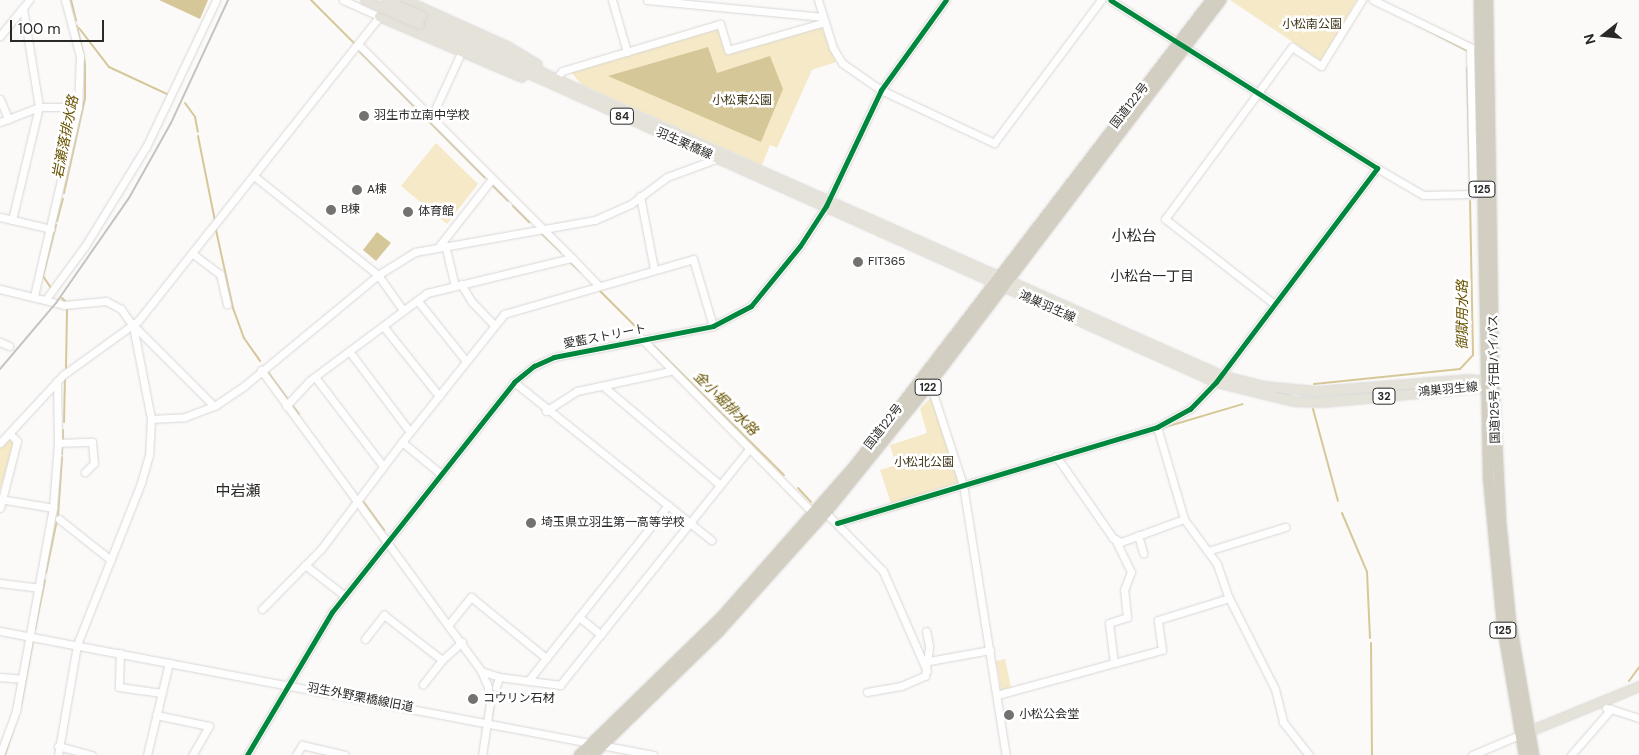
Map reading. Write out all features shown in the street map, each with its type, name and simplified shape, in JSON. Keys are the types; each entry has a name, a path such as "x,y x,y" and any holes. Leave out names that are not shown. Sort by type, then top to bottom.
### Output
{"highway":[{"name":"国道122号","path":"1182,46 1210,0"},
{"name":"国道122号","path":"593,755 597,744 720,618 854,466 1002,281 1182,46 1222,0"},
{"name":"国道125号 行田バイパス","path":"1479,0 1488,382 1504,568 1525,733 1524,755"},
{"name":"国道125号 行田バイパス","path":"1488,0 1488,382"},
{"name":"国道122号","path":"579,755 597,744 720,631 826,513 930,384 1002,281"},
{"name":"国道125号 行田バイパス","path":"1525,733 1534,755"}],"main road":[{"name":"羽生栗橋線","path":"365,0 420,20 1002,281"},
{"name":"羽生栗橋線","path":"386,0 420,20"},
{"path":"405,0 506,46 558,76 584,95"},
{"path":"379,16 490,65 584,95"},
{"name":"羽生栗橋線","path":"584,95 716,158 828,202"},
{"name":"鴻巣羽生線","path":"1002,281 1219,379 1293,400 1322,402 1488,382"},
{"path":"1525,733 1639,686"}],"street":[{"path":"0,36 29,0"},
{"path":"34,296 78,107 80,56 65,0"},
{"path":"46,299 86,246 146,147 216,0"},
{"path":"343,0 379,16"},
{"path":"0,443 57,381 133,326 193,254 393,0"},
{"path":"612,0 627,52"},
{"path":"648,0 716,3 824,19"},
{"path":"818,0 833,48 842,63 881,90 994,143 1101,0"},
{"name":"愛藍ストリート","path":"247,755 332,612 514,382 534,366 554,357 713,326 751,306 800,246 828,202 881,90 946,0"},
{"path":"1110,0 1423,196 1473,194 1470,47 1373,0"},
{"path":"1274,304 1165,219 1292,47 1322,66 1362,0"},
{"path":"12,220 39,107 23,8"},
{"path":"558,76 562,71 720,24 728,50 824,19"},
{"path":"358,44 492,179 544,227 598,285"},
{"path":"431,118 459,57"},
{"path":"0,99 8,119"},
{"path":"0,122 39,107 78,107"},
{"path":"151,418 185,417 214,406 378,275 415,252 442,245 595,220 631,204 667,177 716,158"},
{"path":"837,523 1157,427 1190,409 1219,379 1377,168"},
{"path":"254,176 378,275 403,310"},
{"path":"442,245 492,179"},
{"path":"640,196 654,269"},
{"path":"0,217 51,229"},
{"path":"442,245 458,285 494,325"},
{"path":"193,254 220,274 227,304"},
{"path":"286,406 315,377 427,293 572,258"},
{"path":"262,609 321,548 356,500 504,314 692,259 713,326"},
{"path":"0,289 64,305 106,301 121,309 133,326 214,406"},
{"path":"417,300 466,361"},
{"path":"58,755 58,746 77,645 146,464 151,418 133,326"},
{"path":"383,326 438,396"},
{"path":"642,340 748,450 813,513"},
{"path":"0,342 9,346"},
{"path":"349,351 410,432"},
{"path":"261,370 449,624 481,671 488,687 488,724 482,755"},
{"path":"546,411 570,394 670,370"},
{"path":"315,377 383,466"},
{"path":"0,755 16,711 53,508 58,443 57,381"},
{"path":"514,382 546,411 711,540"},
{"path":"930,384 963,485 1006,755"},
{"path":"603,386 720,485"},
{"path":"1157,427 1184,519 1208,551 1229,598 1275,689 1284,722 1309,755"},
{"path":"0,508 18,441 9,434"},
{"path":"58,443 92,442 94,463 85,472"},
{"path":"402,442 441,474"},
{"path":"481,671 499,677 560,685 748,450"},
{"path":"1056,456 1115,539 1131,572 1124,590 1127,617 1109,623 1114,663"},
{"path":"1,499 53,508"},
{"path":"528,681 668,505"},
{"path":"826,513 883,571 927,671"},
{"path":"59,519 111,560"},
{"path":"1115,539 1120,542 1184,519"},
{"path":"1208,551 1285,527"},
{"path":"1138,535 1143,553"},
{"path":"305,565 345,596"},
{"path":"0,583 39,588"},
{"path":"449,624 471,597 546,658"},
{"path":"997,695 1162,650 1157,623 1162,618 1229,598"},
{"path":"365,639 384,615 442,660"},
{"path":"579,617 601,634"},
{"name":"羽生外野栗橋線旧道","path":"0,631 289,684 653,755"},
{"path":"867,692 902,686 925,676 929,661 926,631"},
{"path":"423,684 442,660 462,642"},
{"path":"929,661 990,650"},
{"path":"120,654 119,687 162,693"},
{"path":"147,755 169,663"},
{"path":"0,677 21,679"},
{"path":"496,687 499,677"},
{"path":"1571,755 1609,709 1639,718"},
{"path":"156,715 209,726 192,755"},
{"path":"1472,755 1525,733"},
{"path":"296,755 302,745 345,755"},
{"path":"58,746 92,755"}],"green space":[{"name":"小松南公園","path":"1230,0 1357,0 1321,61"},
{"name":"小松東公園","path":"821,25 836,62 812,70 777,148 770,145 762,165 582,85 570,71 718,28 726,53"},
{"path":"436,143 478,184 447,224 401,186"},
{"name":"小松北公園","path":"934,394 960,482 891,504 880,470 896,465 890,445 927,433 920,409"},
{"path":"9,438 14,444 0,491 0,448"},
{"path":"1005,659 1011,687 1001,690 996,661"}],"shaded area":[{"path":"159,0 208,0 200,19"},
{"path":"708,47 717,73 770,56 783,89 761,142 608,76"},
{"path":"377,232 391,243 376,261 363,250"}],"waterway":[{"name":"岩瀬落排水路","path":"71,0 76,20"},
{"name":"金小堀排水路","path":"311,0 355,44"},
{"name":"御獄用水路","path":"1414,23 1467,51"},
{"name":"岩瀬落排水路","path":"64,193 85,98 85,64 77,26"},
{"path":"79,28 109,67 169,95"},
{"name":"金小堀排水路","path":"360,52 485,178"},
{"name":"御獄用水路","path":"1467,68 1470,191"},
{"path":"185,103 195,117 198,132"},
{"path":"198,136 215,221"},
{"name":"金小堀排水路","path":"493,186 508,201"},
{"name":"岩瀬落排水路","path":"57,221 63,199"},
{"name":"御獄用水路","path":"1314,384 1460,369 1473,355 1470,201"},
{"name":"金小堀排水路","path":"513,206 529,222"},
{"name":"岩瀬落排水路","path":"51,288 43,276 56,225"},
{"path":"216,230 233,308 244,338 260,361"},
{"name":"金小堀排水路","path":"540,232 561,252"},
{"name":"金小堀排水路","path":"571,263 581,272"},
{"name":"金小堀排水路","path":"598,289 639,330"},
{"name":"岩瀬落排水路","path":"62,298 65,301"},
{"name":"岩瀬落排水路","path":"66,368 67,308"},
{"name":"金小堀排水路","path":"654,346 784,475"},
{"path":"268,372 287,398"},
{"name":"岩瀬落排水路","path":"64,422 65,378"},
{"path":"1162,428 1243,404"},
{"path":"293,406 299,414"},
{"name":"御獄用水路","path":"1313,409 1338,501"},
{"name":"岩瀬落排水路","path":"63,430 63,439"},
{"name":"岩瀬落排水路","path":"62,445 62,454"},
{"name":"岩瀬落排水路","path":"58,516 62,457"},
{"path":"966,488 1011,474"},
{"name":"金小堀排水路","path":"798,488 811,502"},
{"path":"363,501 384,530"},
{"path":"868,517 913,504"},
{"name":"御獄用水路","path":"1342,513 1367,572 1370,638"},
{"name":"岩瀬落排水路","path":"46,573 57,520"},
{"name":"岩瀬落排水路","path":"35,629 45,580"},
{"name":"岩瀬落排水路","path":"21,705 33,640"},
{"name":"御獄用水路","path":"1371,643 1372,755"},
{"path":"1629,681 1639,667"},
{"path":"492,716 494,697"},
{"name":"岩瀬落排水路","path":"5,755 18,714"}],"railway":[{"path":"0,369 56,303 129,198 171,123 228,0"}],"cycle path":[{"path":"247,755 332,612 514,382 534,366 554,357 713,326 751,306 800,246 826,206 881,90 946,0"},
{"path":"837,523 1157,427 1190,409 1216,382 1377,168 1110,0"}],"place":[{"name":"羽生市立南中学校","path":"364,116"},
{"name":"A棟","path":"357,190"},
{"name":"B棟","path":"331,210"},
{"name":"体育館","path":"408,212"},
{"name":"FIT365","path":"858,262"},
{"name":"埼玉県立羽生第一高等学校","path":"531,523"},
{"name":"コウリン石材","path":"473,699"},
{"name":"小松公会堂","path":"1009,715"}],"district":[{"name":"小松台","path":"1134,237"},
{"name":"小松台一丁目","path":"1152,276"},
{"name":"中岩瀬","path":"238,492"}]}
